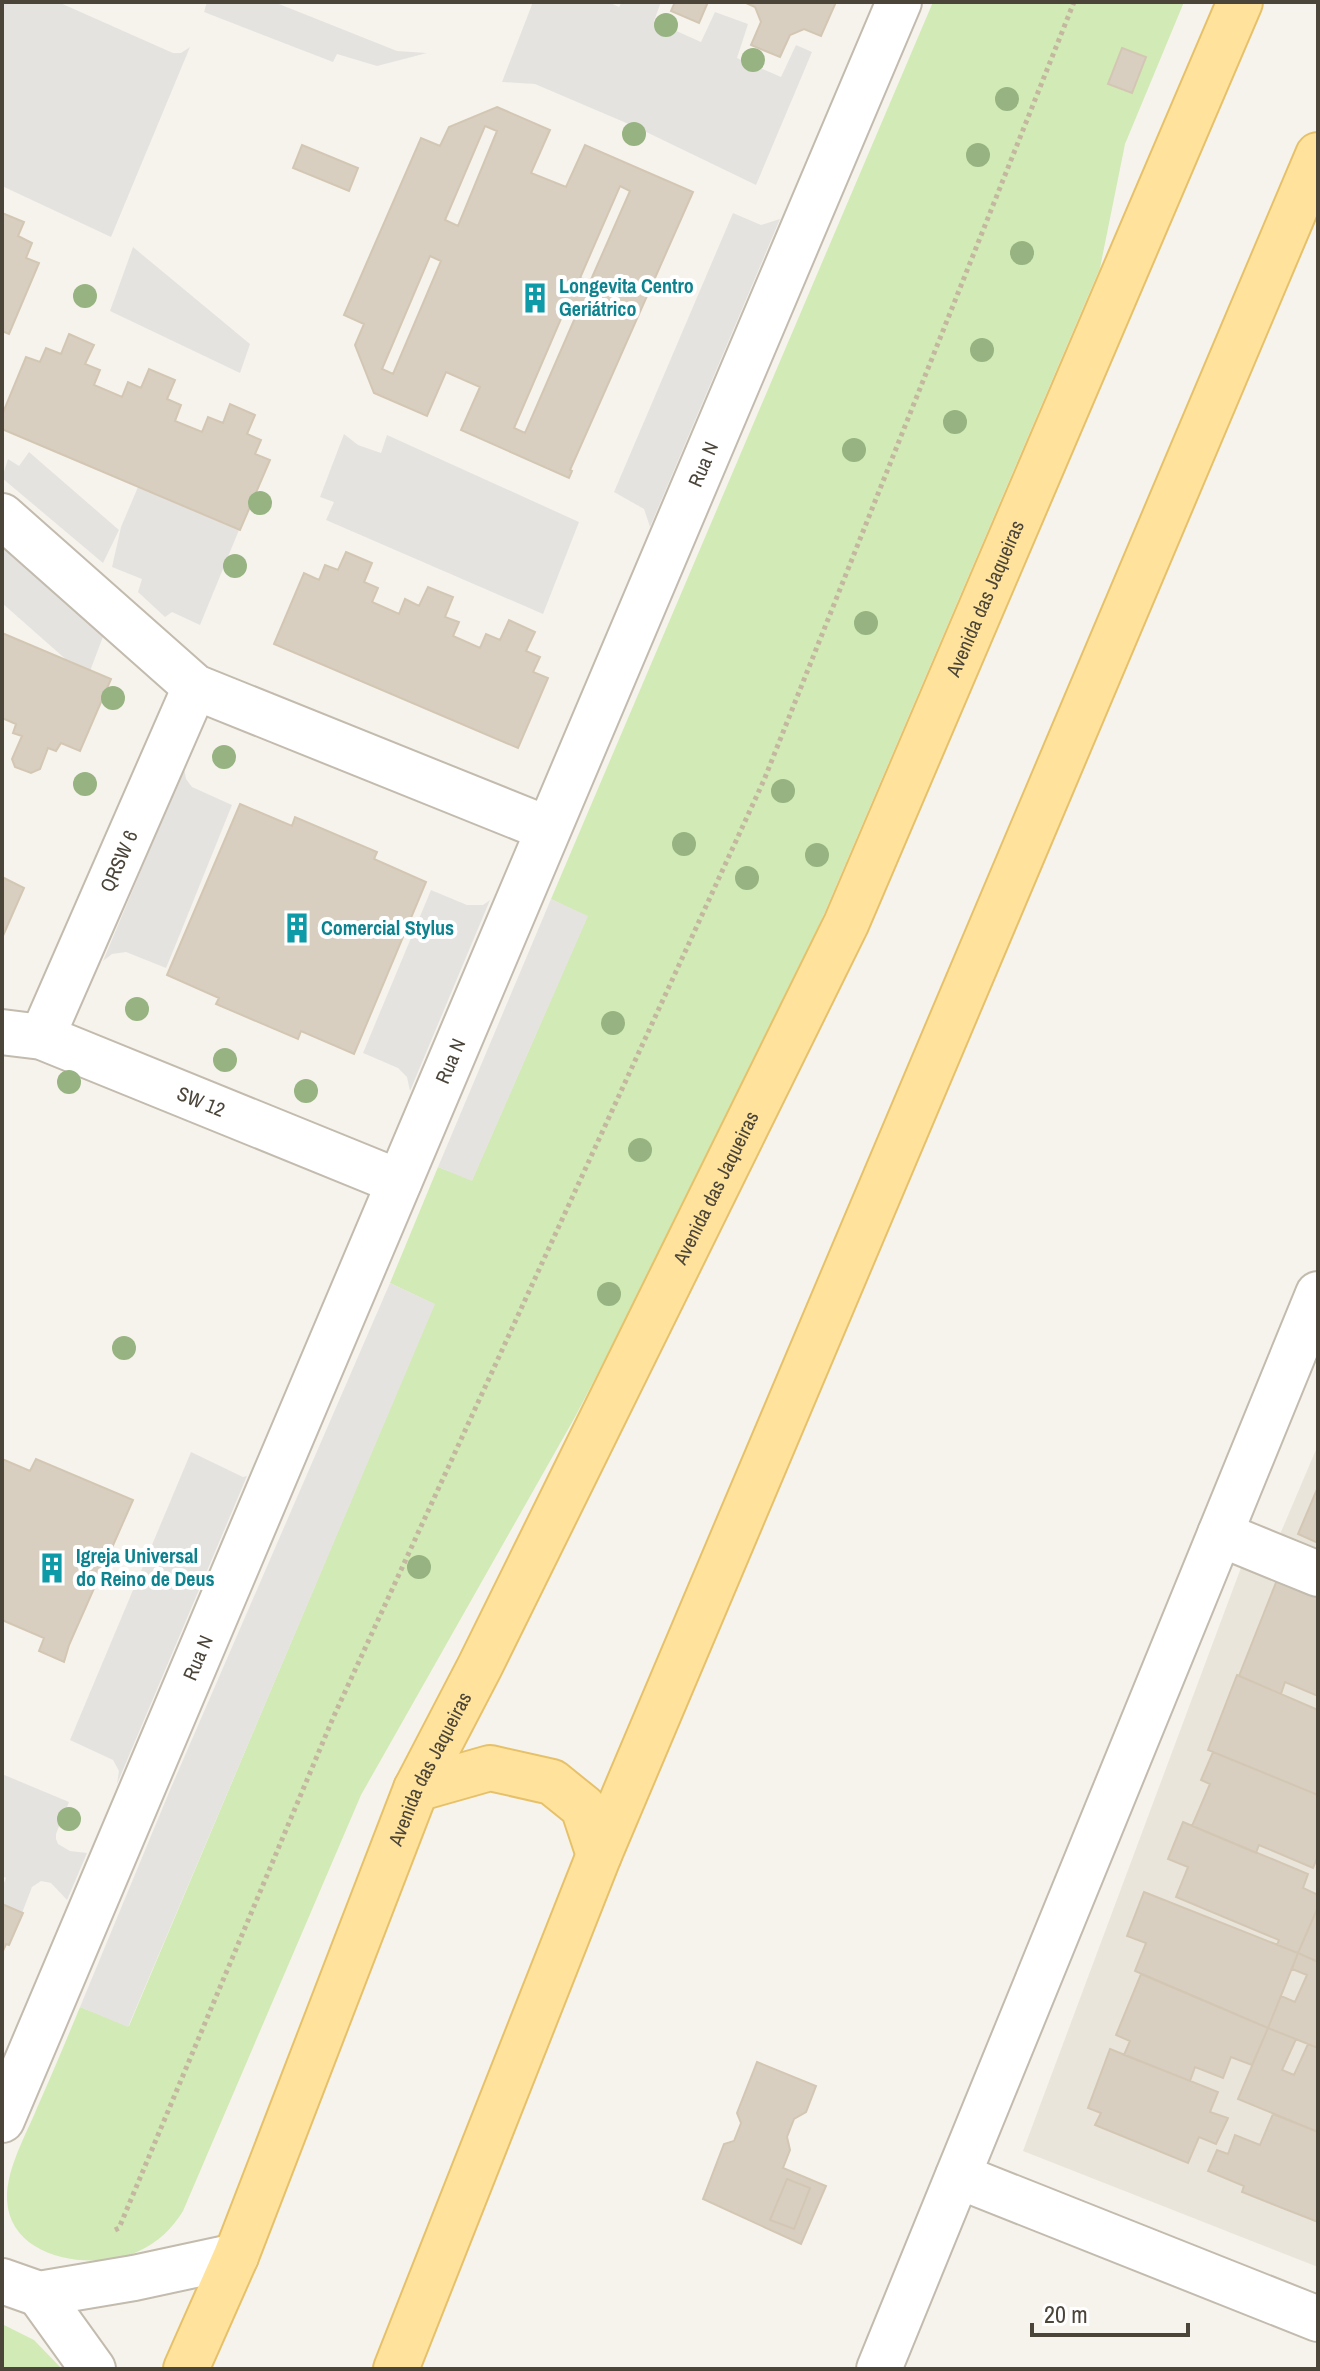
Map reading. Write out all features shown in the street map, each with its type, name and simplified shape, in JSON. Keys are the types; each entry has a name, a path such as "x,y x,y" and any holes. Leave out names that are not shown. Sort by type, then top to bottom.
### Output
{"main road":[{"name":"Avenida das Jaqueiras","path":"186,2369 236,2256 416,1789 487,1652 846,924 1240,2"},
{"path":"396,2369 599,1855 1318,155"},
{"path":"416,1789 490,1768 552,1782 583,1807 599,1855"}],"street":[{"name":"Rua N","path":"2,2120 10,2076 399,1182 899,2"},
{"path":"2,516 195,687 548,829"},
{"name":"QRSW 6","path":"22,1034 195,687"},
{"name":"SW 12","path":"22,1034 399,1182"},
{"path":"879,2369 1318,1294"},
{"path":"1220,1534 1318,1574"},
{"path":"958,2176 1318,2319"},
{"path":"20,2288 134,2278 236,2256"},
{"path":"20,2288 93,2369"}],"path":[{"path":"107,2234 119,2228 333,1718 764,780 1074,2"}],"shaded area":[{"path":"2,2 58,2 173,53 181,53 190,47 111,237 2,186"},
{"path":"207,2 274,2 397,51 427,53 377,66 337,54 333,62 204,12"},
{"path":"533,2 608,2 619,7 622,2 661,2 654,21 701,42 715,12 748,24 737,58 781,77 796,45 812,52 756,185 638,128 535,84 502,82"},
{"path":"733,213 761,225 780,219 650,527 644,509 614,492"},
{"path":"133,247 250,344 240,373 110,311"},
{"path":"344,434 358,445 381,453 387,435 579,522 543,614 326,520 334,502 320,497"},
{"path":"29,452 119,530 103,563 2,478 8,459 19,466"},
{"path":"138,487 239,530 200,625 172,612 165,617 138,592 142,579 112,567 121,527"},
{"path":"4,548 104,634 90,671 70,663 2,603"},
{"path":"184,768 186,779 192,787 232,805 166,968 126,952 112,954 103,961"},
{"path":"431,890 467,905 483,905 490,900 410,1091 407,1077 398,1068 363,1053"},
{"path":"551,899 588,916 472,1181 438,1167"},
{"path":"390,1283 435,1304 128,2027 80,2007 170,1790"},
{"path":"1318,1445 1318,1554 1278,1539"},
{"path":"191,1452 243,1477 247,1476 117,1784 119,1771 113,1760 70,1740"},
{"path":"1242,1565 1318,1596 1318,2267 1023,2151"},
{"path":"2,1774 69,1802 56,1839 58,1844 70,1851 87,1853 67,1900 51,1883 41,1881 32,1887 22,1913 2,1904 2,1888 6,1878 2,1876"}],"green space":[{"path":"933,2 1184,2 1125,144 1100,268 786,1003 734,1111 575,1417 361,1795 183,2211 164,2234 139,2251 100,2260 57,2256 38,2248 23,2236 12,2220 7,2200 8,2188 18,2152 80,2007 129,2026 434,1304 390,1283 438,1167 472,1180 587,917 551,899"},
{"path":"2,2324 34,2340 62,2369 2,2369"}],"building":[{"path":"675,2 708,2 699,23 671,11"},
{"path":"744,2 836,2 821,36 804,29 790,35 780,57 751,45 761,22 755,7"},
{"path":"1122,48 1146,57 1132,93 1108,84"},
{"name":"Longevita Centro Geriátrico","path":"497,107 550,130 531,173 566,187 585,145 693,192 569,478 461,430 480,387 446,372 427,416 374,393 355,345 364,324 344,315 421,138 440,146 449,127","holes":["485,126 497,131 458,226 445,220","620,186 630,191 590,282 580,278","430,256 441,261 393,374 382,369","563,314 575,318 525,433 514,428"]},
{"path":"302,145 358,168 349,191 293,168"},
{"path":"2,213 24,222 18,236 32,243 26,258 39,263 9,334 2,331"},
{"path":"69,334 94,345 85,364 100,370 94,385 122,397 128,382 141,388 149,369 175,380 167,399 181,405 175,421 202,432 208,417 223,423 230,404 255,415 247,434 261,440 255,454 270,460 240,530 2,429 2,415 26,357 40,362 46,348 61,354"},
{"path":"346,552 372,563 364,582 378,588 372,602 399,614 405,599 419,606 428,587 453,597 445,617 459,622 453,636 480,648 486,634 500,640 509,620 535,632 526,651 540,657 533,672 548,678 518,748 274,644 304,573 319,580 325,565 338,570"},
{"path":"2,633 111,679 80,751 61,743 56,751 48,748 40,769 31,773 15,767 12,759 22,736 13,733 16,724 2,718"},
{"name":"Comercial Stylus","path":"240,804 292,826 295,817 377,852 374,859 426,882 354,1054 301,1031 298,1039 216,1004 219,998 167,975"},
{"path":"2,877 24,888 2,938"},
{"name":"Igreja Universal do Reino de Deus","path":"2,1459 30,1471 36,1459 133,1500 64,1662 39,1651 44,1638 2,1620"},
{"path":"1318,1487 1318,1543 1298,1534"},
{"path":"1277,1580 1318,1596 1318,1696 1285,1682 1281,1694 1239,1676"},
{"path":"1237,1675 1318,1710 1318,1795 1208,1750"},
{"path":"1213,1752 1318,1795 1318,1856 1313,1868 1259,1845 1256,1853 1192,1826 1210,1784 1201,1780"},
{"path":"1183,1822 1308,1874 1303,1888 1318,1895 1318,1907 1298,1953 1277,1945 1279,1940 1176,1897 1188,1867 1168,1859"},
{"path":"1144,1892 1298,1953 1268,2028 1135,1971 1146,1943 1127,1936"},
{"path":"2,1904 23,1913 9,1945 6,1944 2,1953"},
{"path":"1318,1907 1318,1962 1298,1953"},
{"path":"1298,1953 1318,1962 1318,2048 1268,2028 1281,1996 1295,2002 1307,1975 1292,1969"},
{"path":"1141,1974 1268,2028 1252,2065 1231,2057 1223,2078 1195,2067 1190,2081 1124,2055 1130,2041 1116,2035"},
{"path":"1268,2028 1296,2039 1282,2070 1294,2075 1308,2044 1318,2048 1318,2132 1238,2099"},
{"path":"1110,2049 1218,2092 1210,2112 1228,2118 1216,2144 1199,2137 1188,2163 1095,2125 1101,2113 1088,2108"},
{"path":"757,2062 816,2086 806,2112 794,2119 787,2137 790,2150 783,2168 826,2186 801,2244 703,2199 724,2144 734,2141 741,2123 737,2113","holes":["787,2179 810,2188 794,2229 770,2220"]},
{"path":"1273,2114 1318,2132 1318,2222 1242,2192 1244,2186 1208,2171 1217,2150 1228,2154 1235,2135 1260,2145"},
{"path":"787,2179 810,2188 794,2229 770,2220"}],"place":[{"name":"Longevita Centro Geriátrico","path":"535,298"},
{"name":"Comercial Stylus","path":"297,928"},
{"name":"Igreja Universal do Reino de Deus","path":"52,1568"}]}
